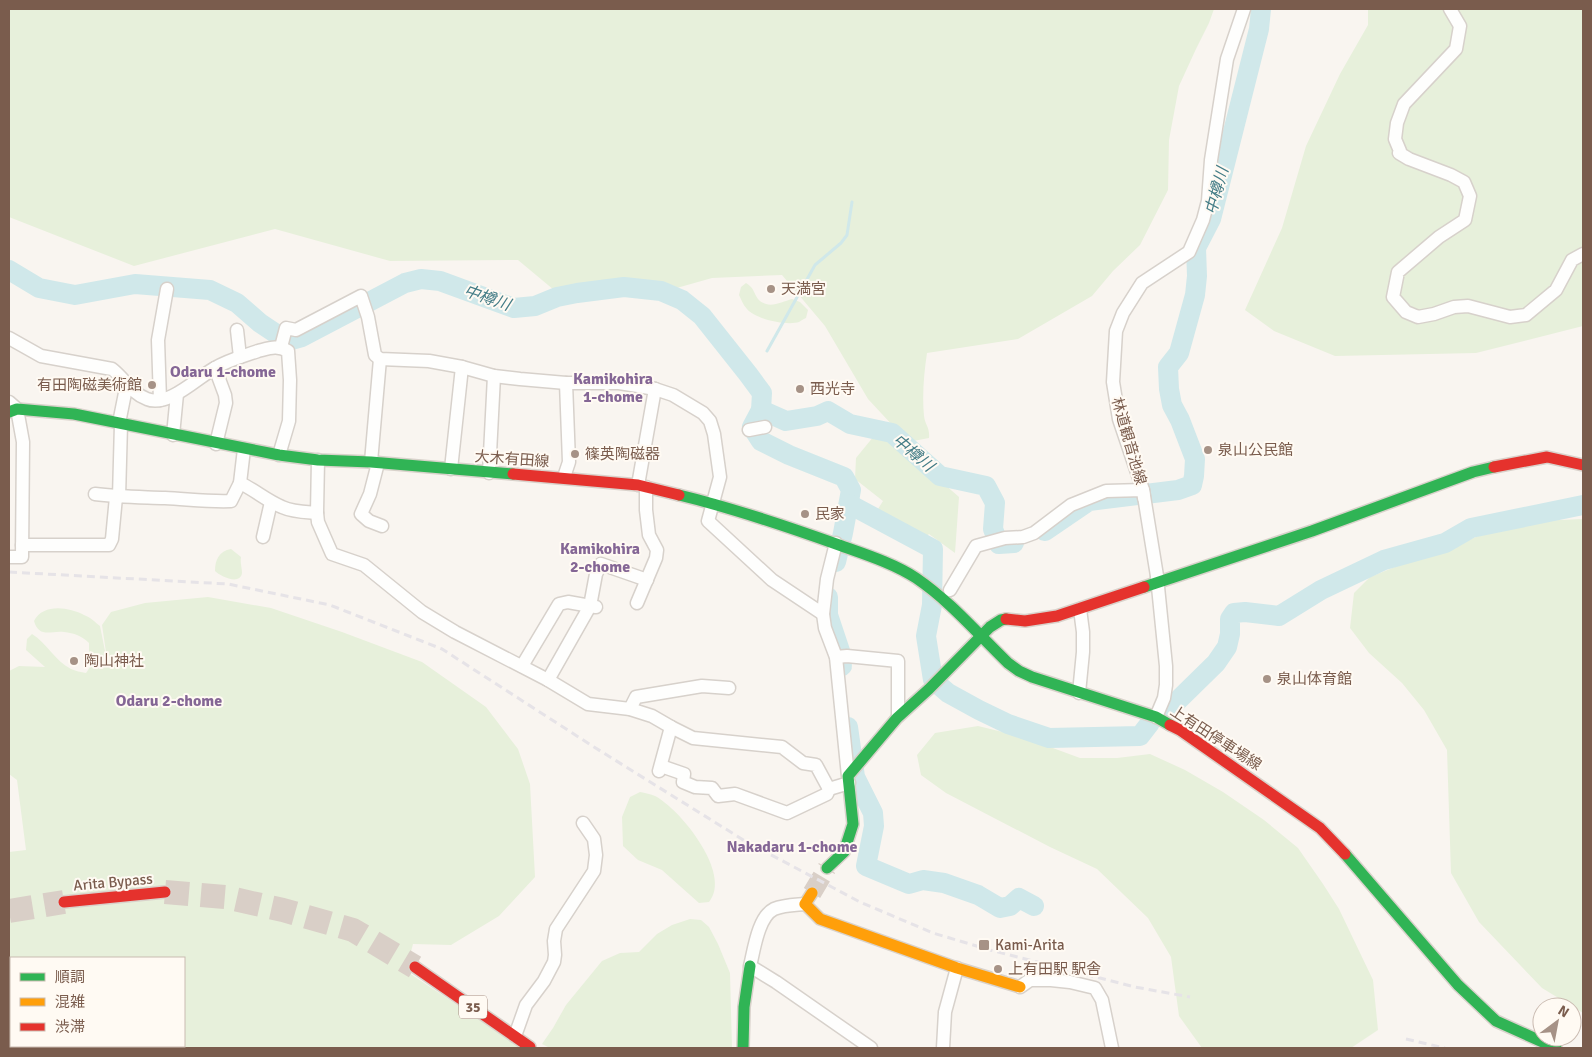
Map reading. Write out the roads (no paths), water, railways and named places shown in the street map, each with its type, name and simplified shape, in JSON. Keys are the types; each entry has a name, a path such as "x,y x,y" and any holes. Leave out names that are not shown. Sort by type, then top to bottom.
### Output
{"main road":[{"name":"大木有田線","path":"12,408 74,414 244,450 318,460 374,462 489,473 564,477 642,486 688,497 787,526 874,558 914,577 940,596 981,636"},
{"path":"827,868 844,852 854,824 849,780 878,739 898,716 929,689 981,636 1001,620 1025,620 1057,616 1312,531 1472,472 1547,457 1583,465"},
{"name":"上有田停車場線","path":"981,636 1019,672 1156,717 1180,730 1320,828 1333,840 1458,985 1496,1021 1556,1048"},
{"name":"Arita Bypass","path":"64,902 165,892"},
{"path":"809,899 820,919 957,968 1020,988"},
{"path":"742,1048 744,1000 750,966"},
{"name":"35","path":"415,967 530,1047"}],"street":[{"name":"林道観音池線","path":"1158,582 1143,490 1119,419 1113,382 1116,331 1123,313 1142,283 1189,252 1203,220 1208,202 1211,160 1227,59 1244,9"},
{"path":"1450,9 1460,26 1456,49 1404,104 1397,123 1394,139 1400,151 1399,153 1464,182 1470,196 1465,220 1440,236 1398,272 1393,297 1406,312 1418,317 1454,307 1468,306 1510,317 1526,315 1556,290 1572,260 1583,254"},
{"path":"160,400 158,340 167,289"},
{"path":"9,338 41,356 112,369 119,374 129,388 148,400 160,400 177,394 215,368 240,357 273,348 282,341 286,328 296,330 361,297 368,316 375,355 380,359 429,361 462,367 494,376 566,383 619,383 655,389 673,395 703,412 710,421 720,477 708,521 772,580 823,614"},
{"path":"237,330 240,357"},
{"path":"279,455 289,422 290,388 288,351 282,341"},
{"path":"380,359 374,462 370,494 361,514 369,521 382,526"},
{"path":"451,469 462,367"},
{"path":"215,368 226,403 216,444"},
{"path":"489,473 494,376"},
{"path":"564,477 569,462 566,383"},
{"path":"22,545 109,545 112,539 118,497 120,423 125,393 129,388"},
{"path":"637,603 657,550 649,535 642,486 655,389"},
{"path":"173,435 177,394"},
{"path":"9,557 22,557 23,442 12,408"},
{"path":"749,430 765,426"},
{"path":"95,494 118,497 231,502 240,483 244,450"},
{"path":"318,460 318,522 332,554 364,565 422,612 455,632 548,680 588,704 630,709 652,716 693,738 782,747 804,763 816,765 829,789"},
{"path":"240,483 283,508 317,513"},
{"path":"950,590 976,546 1034,533 1071,505 1106,490 1143,490 1158,582 1166,666 1164,698 1156,717"},
{"path":"263,537 271,502"},
{"path":"671,727 660,768 684,774 683,782 694,787 711,784 718,796 735,794 788,813 827,794 829,789 849,780 840,657 825,628 823,614 827,579 836,544"},
{"path":"548,680 594,606 596,574 601,564 647,580"},
{"path":"522,666 559,604 568,602 594,606"},
{"path":"1079,693 1083,652 1080,608"},
{"path":"840,657 898,661 898,716"},
{"path":"630,709 636,696 702,686 729,688"},
{"path":"516,1036 526,1006 544,981 554,962 556,930 594,871 596,855 594,839 583,823"},
{"path":"809,899 773,910 764,917 758,932 750,966 871,1048"},
{"path":"943,1048 945,1012 957,968"},
{"path":"1020,988 1030,980 1051,980 1095,988 1102,1000 1112,1048"}],"waterway":[{"name":"中樽川","path":"1045,531 1089,501 1178,490 1192,485 1195,459 1172,405 1168,367 1179,353 1195,295 1197,276 1196,248 1211,219 1259,29 1261,9"},
{"path":"767,351 815,265 841,243 847,235 852,202"},
{"name":"中樽川","path":"9,270 39,288 75,295 135,284 210,290 237,303 260,323 278,335 291,340 302,337 405,283 421,279 440,281 514,308 535,306 557,297 577,293 624,287 661,291 682,300 702,316 762,393 761,410 752,427 761,441 789,455 844,477 851,490 836,562"},
{"name":"中樽川","path":"761,410 786,421 817,416 828,411 850,424 892,433 940,476 986,486 995,503 993,529 999,544 1014,543"},
{"path":"849,504 933,549 932,605 926,636 933,680 948,693 1008,724 1049,738 1140,736 1150,723"},
{"path":"1166,712 1216,663 1227,647 1230,634 1230,619 1234,613 1245,612 1279,616 1321,590 1384,560 1445,543 1471,528 1583,505"},
{"path":"828,597 828,615 840,651 842,666"},
{"path":"848,727 855,777 873,813 874,826 866,866 909,884 923,880 944,883 978,895 1000,908 1010,906 1019,898 1034,906"}],"tunnel":[{"path":"812,893 827,868"},
{"path":"165,892 225,897 283,910 353,930 415,967"},
{"path":"9,911 64,902"}],"railway":[{"path":"9,572 228,584 330,605 442,649 745,841 860,902 933,933 990,950 1135,987 1190,997"},
{"path":"1406,1039 1445,1048"}],"place":[{"name":"天満宮","path":"771,289"},
{"name":"有田陶磁美術館","path":"152,385"},
{"name":"西光寺","path":"800,389"},
{"name":"泉山公民館","path":"1208,450"},
{"name":"篠英陶磁器","path":"575,454"},
{"name":"民家","path":"805,514"},
{"name":"陶山神社","path":"74,661"},
{"name":"泉山体育館","path":"1267,679"},
{"name":"Kami-Arita","path":"984,945"},
{"name":"上有田駅 駅舎","path":"998,969"}],"district":[{"name":"Odaru 1-chome","path":"223,372"},
{"name":"Kamikohira 1-chome","path":"613,388"},
{"name":"Kamikohira 2-chome","path":"600,558"},
{"name":"Odaru 2-chome","path":"169,701"},
{"name":"Nakadaru 1-chome","path":"792,847"}]}
